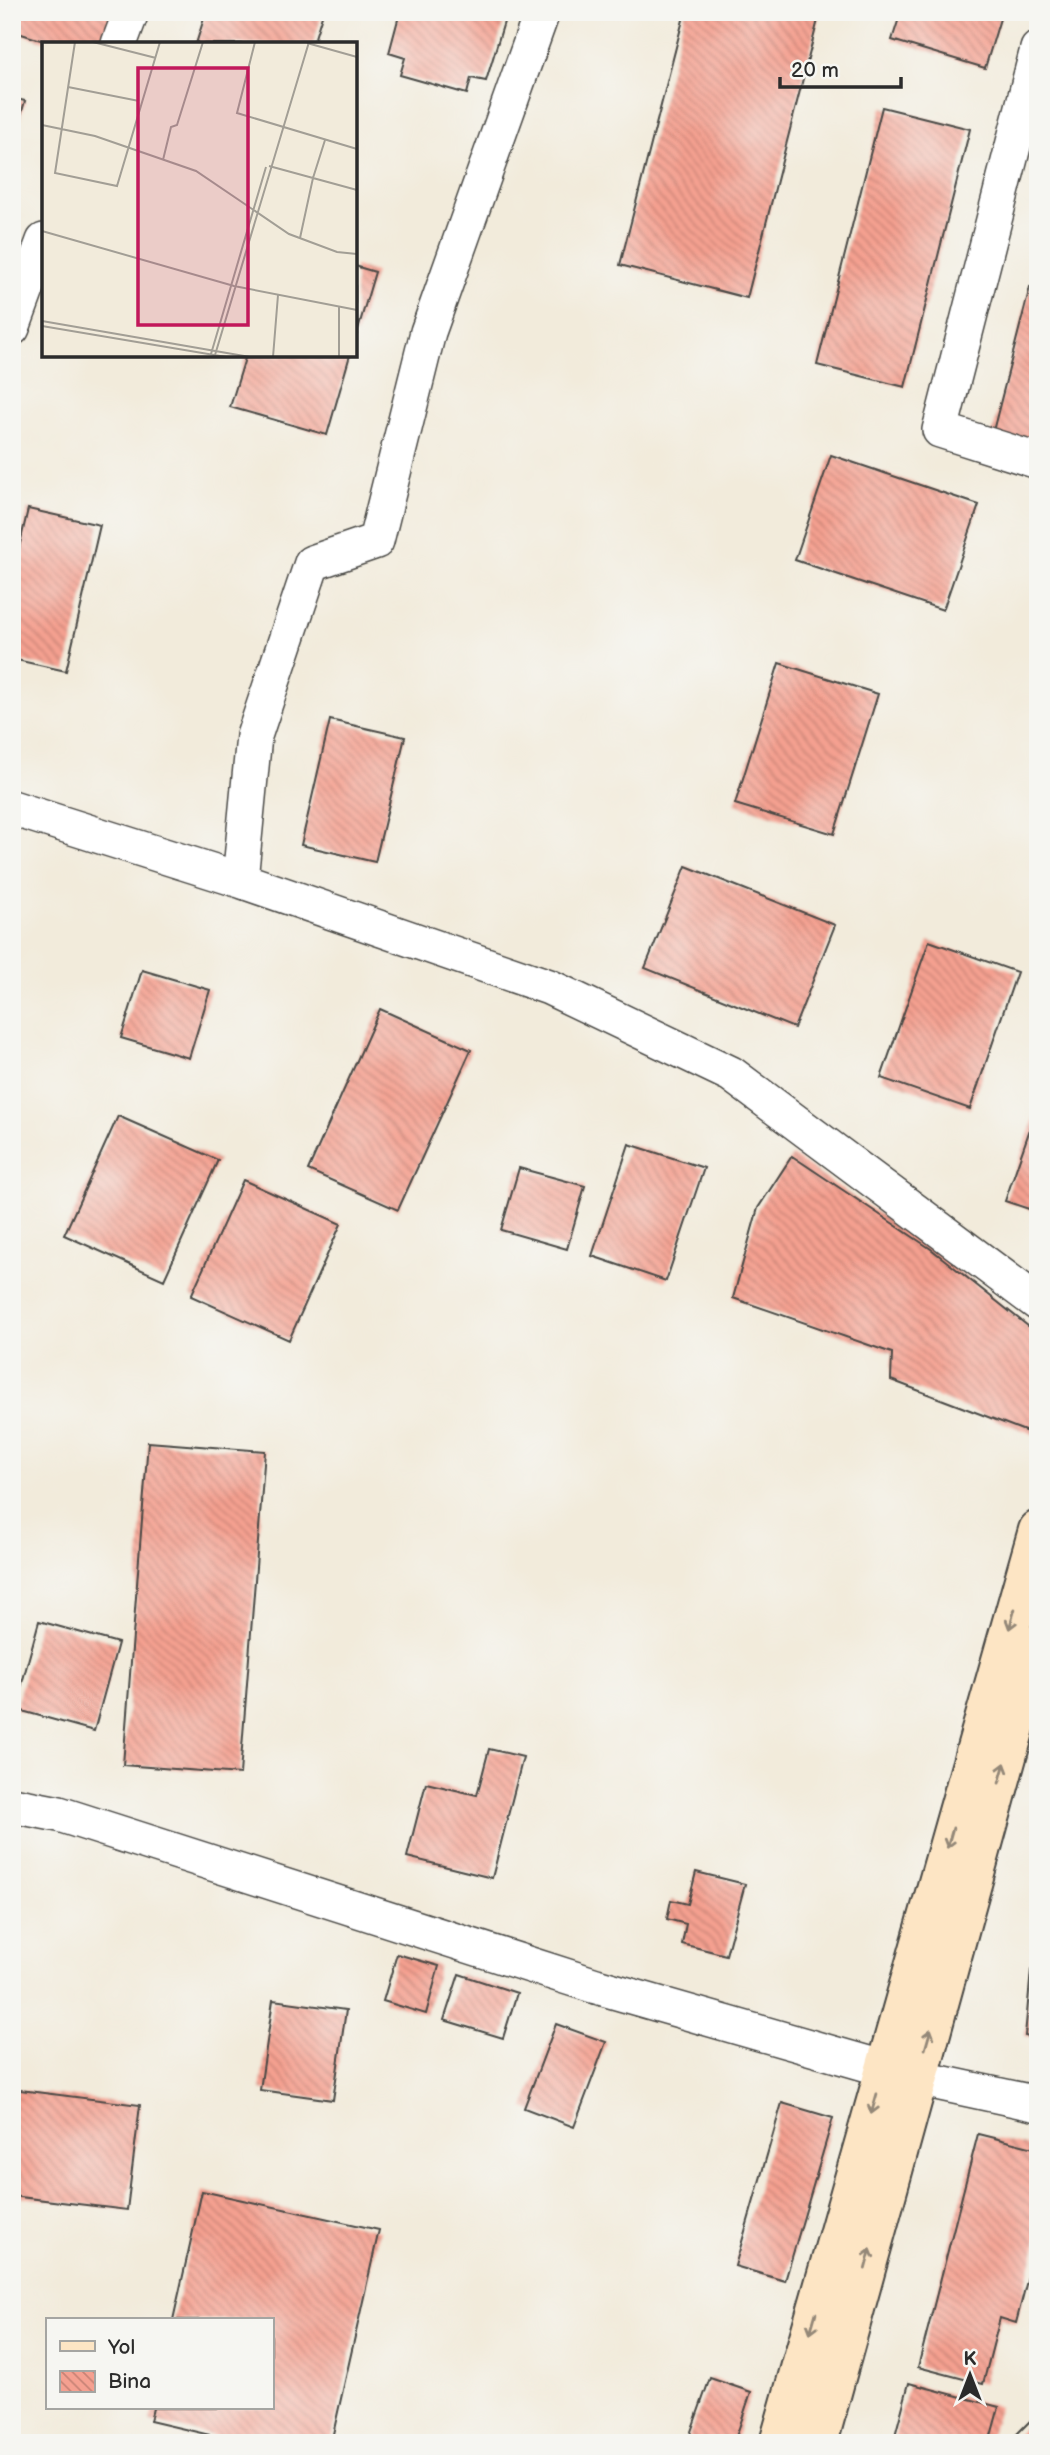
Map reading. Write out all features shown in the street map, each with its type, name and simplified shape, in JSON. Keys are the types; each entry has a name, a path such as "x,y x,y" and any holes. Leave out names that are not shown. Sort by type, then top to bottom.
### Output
{"street":[{"path":"120,42 131,12"},
{"path":"240,880 254,736 312,563 376,541 428,332 542,12"},
{"path":"1038,49 940,430 1038,461"},
{"path":"13,322 42,246"},
{"path":"12,808 240,880 549,987 731,1074 1038,1303"},
{"path":"818,2443 901,2073 1038,1530"},
{"path":"779,2443 1038,1644"},
{"path":"12,1805 59,1814 596,1986 901,2073 1038,2104"}],"building":[{"path":"14,12 114,12 105,42 47,42 12,31"},
{"path":"206,12 323,12 314,42 197,42"},
{"path":"400,12 507,12 486,81 471,78 467,94 400,75 405,58 389,53"},
{"path":"685,12 820,12 747,298 620,265"},
{"path":"901,12 1002,12 985,68 892,40"},
{"path":"12,98 25,101 13,142 12,142"},
{"path":"882,107 970,129 905,387 817,365"},
{"path":"357,267 375,272 357,333"},
{"path":"1030,287 1038,289 1038,447 992,435"},
{"path":"245,357 349,357 327,435 230,407"},
{"path":"831,455 979,505 943,610 795,560"},
{"path":"28,509 100,525 66,671 12,659 12,578"},
{"path":"779,663 878,694 834,834 735,804"},
{"path":"330,720 405,737 375,862 301,845"},
{"path":"686,866 835,925 794,1028 645,968"},
{"path":"929,941 1017,972 970,1109 881,1078"},
{"path":"142,970 210,990 189,1058 121,1038"},
{"path":"380,1009 471,1050 398,1210 308,1170"},
{"path":"1038,1109 1038,1212 1005,1201"},
{"path":"118,1116 218,1160 164,1280 64,1235"},
{"path":"629,1144 704,1168 666,1281 592,1256"},
{"path":"792,1156 931,1249 1038,1334 1038,1436 891,1380 892,1353 733,1298 758,1208"},
{"path":"519,1168 585,1186 567,1249 501,1230"},
{"path":"243,1180 341,1224 289,1340 191,1296"},
{"path":"148,1442 265,1451 240,1774 123,1765"},
{"path":"39,1621 118,1643 94,1731 15,1709"},
{"path":"489,1749 523,1757 492,1878 407,1857 426,1783 477,1795"},
{"path":"696,1872 745,1884 726,1955 682,1944 686,1924 667,1919 671,1900 688,1904"},
{"path":"397,1954 439,1966 426,2014 383,2001"},
{"path":"1038,1965 1038,2039 1025,2036 1031,1970"},
{"path":"459,1974 517,1993 503,2038 444,2020"},
{"path":"273,2000 346,2010 333,2100 260,2090"},
{"path":"556,2024 606,2042 574,2127 524,2108"},
{"path":"12,2089 140,2105 127,2210 12,2196"},
{"path":"782,2103 833,2118 785,2281 735,2266"},
{"path":"978,2134 1038,2149 1038,2238 1016,2323 1000,2318 983,2384 918,2367"},
{"path":"202,2191 379,2230 331,2443 244,2443 150,2421 153,2410 273,2410 273,2318 173,2318"},
{"path":"710,2378 751,2392 734,2443 687,2443"},
{"path":"909,2383 999,2407 989,2443 893,2443"},
{"path":"1035,2416 1038,2417 1038,2443 1008,2443"}]}
